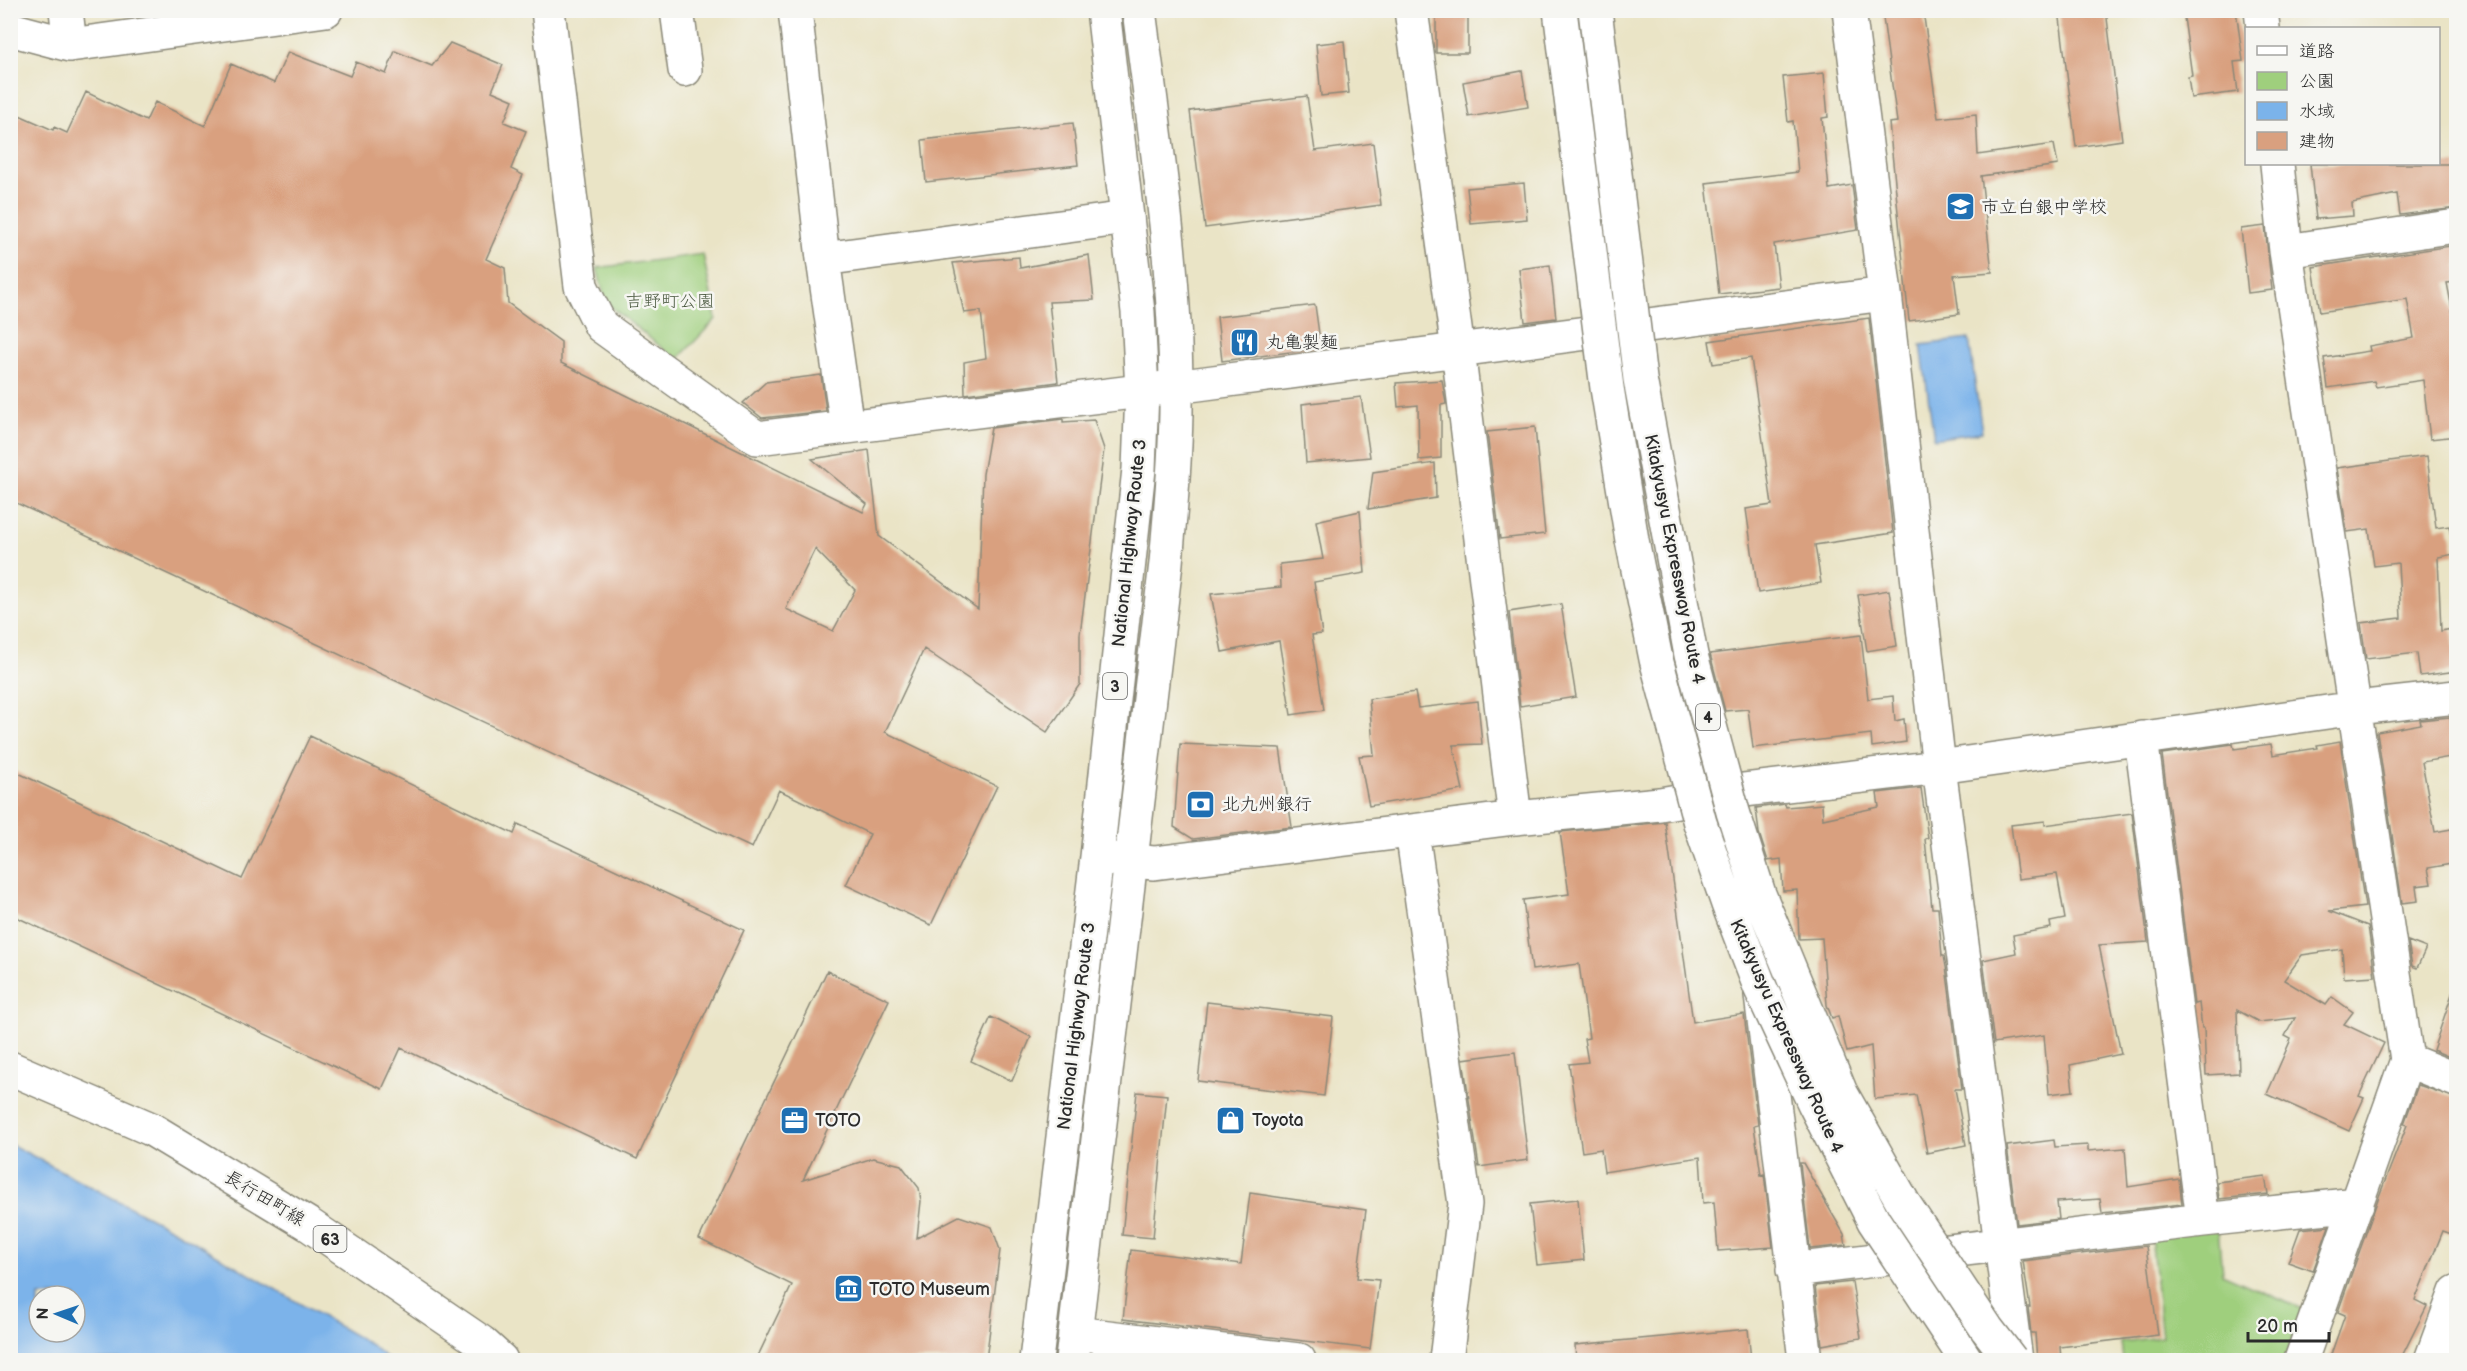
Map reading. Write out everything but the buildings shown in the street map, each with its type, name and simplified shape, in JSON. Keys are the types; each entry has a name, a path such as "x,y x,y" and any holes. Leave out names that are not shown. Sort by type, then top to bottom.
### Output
{"main road":[{"path":"66,10 70,45"},
{"path":"548,10 581,286 601,326 757,438 1176,387 1885,294"},
{"path":"677,10 685,69"},
{"path":"795,10 823,259 847,427"},
{"name":"National Highway Route 3","path":"1036,1360 1096,857 1139,469 1142,391 1138,312 1103,10"},
{"name":"National Highway Route 3","path":"1073,1346 1166,563 1173,470 1176,387 1173,303 1139,10"},
{"path":"1411,10 1458,350 1515,818"},
{"name":"Kitakyusyu Expressway Route 4","path":"1560,10 1607,388 1632,540 1656,659 1700,823 1760,987 1814,1103 1874,1221 1966,1360"},
{"name":"Kitakyusyu Expressway Route 4","path":"1595,10 1640,379 1691,655 1733,812 1759,894 1841,1093 1904,1204 1987,1329 2011,1360"},
{"path":"1849,10 1885,294 1939,767 2016,1360"},
{"path":"2261,10 2263,27"},
{"path":"10,29 70,45 320,11"},
{"path":"2277,165 2286,251 2356,708 2406,1060 2301,1360"},
{"path":"823,259 1127,219"},
{"path":"2286,251 2457,226"},
{"path":"1096,857 1154,863 1515,818 1660,804 1737,791 1939,767 2356,708 2457,697"},
{"path":"2141,738 2203,1220"},
{"path":"1737,791 1793,1270 1806,1360"},
{"path":"1412,831 1465,1204 1446,1360"},
{"path":"2406,1060 2457,1080"},
{"name":"長行田町線","path":"10,1068 151,1129 308,1224 481,1342 501,1360"},
{"path":"1793,1270 2203,1220 2357,1204"},
{"path":"2431,1360 2457,1292"},
{"path":"1073,1346 1299,1360"}],"green space":[{"name":"吉野町公園","path":"703,254 716,319 677,360 606,303 597,268"},
{"path":"2218,1227 2222,1274 2304,1310 2284,1360 2123,1360 2121,1342 2162,1337 2151,1237"}],"water":[{"path":"1969,339 1982,432 1934,439 1921,345"},
{"path":"10,1144 179,1233 371,1345 389,1360 11,1360"}],"place":[{"name":"市立白銀中学校","path":"1960,207"},
{"name":"丸亀製麺","path":"1245,342"},
{"name":"北九州銀行","path":"1201,804"},
{"name":"TOTO","path":"794,1120"},
{"name":"Toyota","path":"1231,1120"},
{"name":"TOTO Museum","path":"848,1289"}]}
